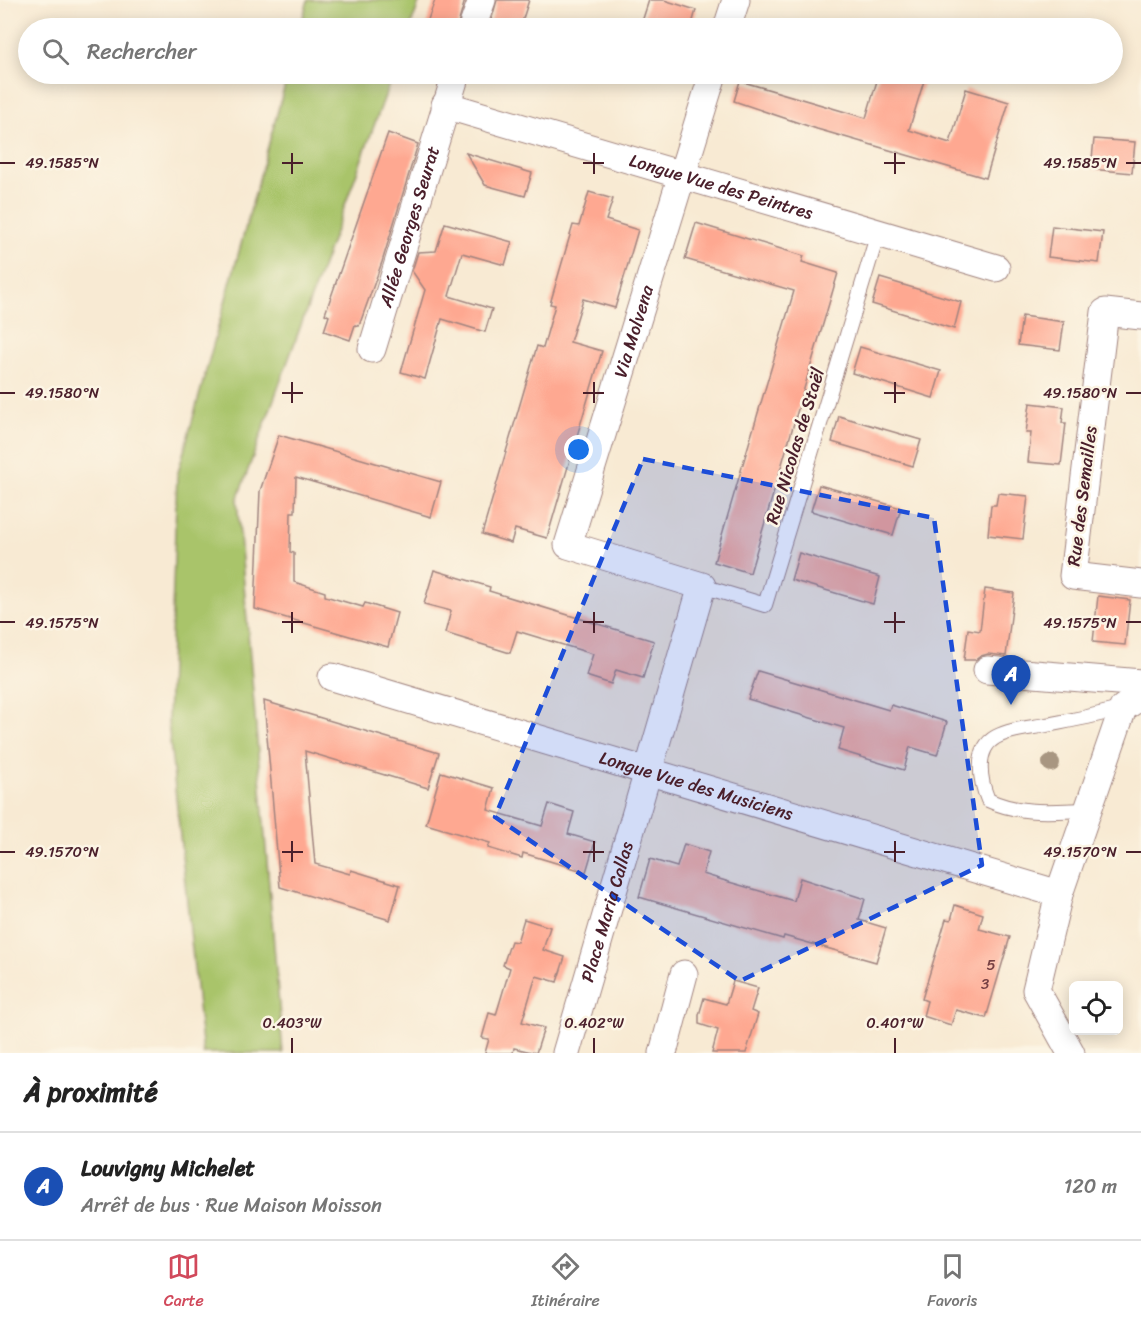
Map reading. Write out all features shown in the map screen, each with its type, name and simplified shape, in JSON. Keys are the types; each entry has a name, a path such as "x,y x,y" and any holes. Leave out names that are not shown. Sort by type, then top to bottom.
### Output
{"street":[{"path":"476,18 482,0"},
{"path":"730,18 736,0"},
{"name":"Allée Georges Seurat","path":"372,349 452,84"},
{"name":"Via Molvena","path":"702,586 568,545 710,84"},
{"name":"Longue Vue des Peintres","path":"445,105 996,268"},
{"name":"Rue des Semailles","path":"1141,316 1104,312 1072,576 1141,584"},
{"path":"648,771 702,586"},
{"path":"987,670 1141,683"},
{"name":"Longue Vue des Musiciens","path":"332,677 1059,894"},
{"path":"1071,1053 1035,990 1059,894 1087,810 1132,702"},
{"name":"Place Maria Callas","path":"566,1053 648,771"},
{"path":"663,1053 684,974"}],"lane":[{"name":"Rue Nicolas de Staël","path":"702,586 765,605 878,233"},
{"path":"1087,810 1029,811 1004,807 988,800 982,786 982,755 995,737 1017,730 1095,717 1132,702"}],"highlighted area":[{"path":"643,459 934,518 982,865 740,981 495,817"}],"green space":[{"path":"308,0 420,0 414,18 303,18"},
{"path":"285,84 389,84 237,500 283,1053 203,1053 168,722 177,476"}],"building":[{"path":"435,0 465,0 460,18 429,18"},
{"path":"497,0 529,0 523,18 492,18"},
{"path":"649,0 664,0 696,10 694,18 643,18"},
{"path":"739,84 750,84 866,118 876,84 923,84 909,130 950,143 966,89 1009,102 986,178 817,129 734,101"},
{"path":"388,133 418,144 382,262 359,326 355,325 350,340 324,331 329,316 325,314"},
{"path":"1094,139 1135,142 1132,173 1091,169"},
{"path":"466,153 532,173 525,196 485,185"},
{"path":"589,192 613,199 606,220 638,230 615,308 583,299 570,342 602,351 547,538 515,529 511,543 482,534 537,346 543,348 555,305 550,304 573,225 579,226"},
{"path":"445,223 512,242 505,265 462,253 449,296 492,309 485,332 442,319 425,379 401,372 425,290 412,271 418,252 436,251"},
{"path":"696,223 804,256 802,262 838,273 750,573 714,562 794,291 685,259"},
{"path":"1052,226 1103,232 1099,263 1048,257"},
{"path":"880,278 961,302 954,329 872,304"},
{"path":"1022,316 1064,322 1060,350 1018,345"},
{"path":"860,347 941,371 933,398 852,373"},
{"path":"1030,403 1064,407 1062,423 1066,423 1061,465 1028,462 1031,433 1026,433"},
{"path":"839,416 921,440 913,466 832,442"},
{"path":"279,435 441,482 431,517 296,477 295,512 291,512 290,552 294,553 294,582 325,592 325,596 363,607 365,603 397,613 388,647 255,609 260,491"},
{"path":"819,485 901,508 893,535 811,511"},
{"path":"998,493 1028,496 1023,539 988,535 991,505 996,505"},
{"path":"799,553 880,577 873,604 791,580"},
{"path":"434,570 490,587 489,591 654,641 643,678 616,670 611,684 586,676 593,654 517,631 510,653 445,633 451,611 424,604"},
{"path":"985,589 1014,593 1006,656 988,654 975,660 964,660 968,629 980,631"},
{"path":"1098,596 1130,600 1125,645 1093,642"},
{"path":"758,671 889,710 891,705 947,722 937,755 910,747 904,770 838,750 844,728 748,699"},
{"path":"264,701 439,753 428,788 305,751 315,864 350,874 351,870 400,885 390,920 280,887"},
{"path":"441,772 494,788 488,810 542,826 549,804 574,812 568,834 595,842 586,872 523,853 522,858 488,848 490,843 426,824"},
{"path":"684,844 709,852 703,874 729,882 794,901 800,878 865,899 859,920 886,928 876,962 784,936 783,939 639,897 650,859 677,867"},
{"path":"955,905 983,914 979,929 1010,937 986,1018 956,1010 951,1025 923,1016 927,1001 922,999 946,919 951,920"},
{"path":"524,919 550,927 543,950 565,957 557,982 536,976 522,1022 544,1028 536,1053 514,1048 513,1053 485,1053 489,1039 482,1038 489,1013 496,1015 510,968 503,965 511,941 517,942"},
{"path":"733,981 758,988 751,1011 758,1014 746,1053 712,1053 718,1030 699,1024 699,1015 704,998 726,1004"}],"place":[{"name":"Louvigny Michelet","path":"1011,705"}]}
